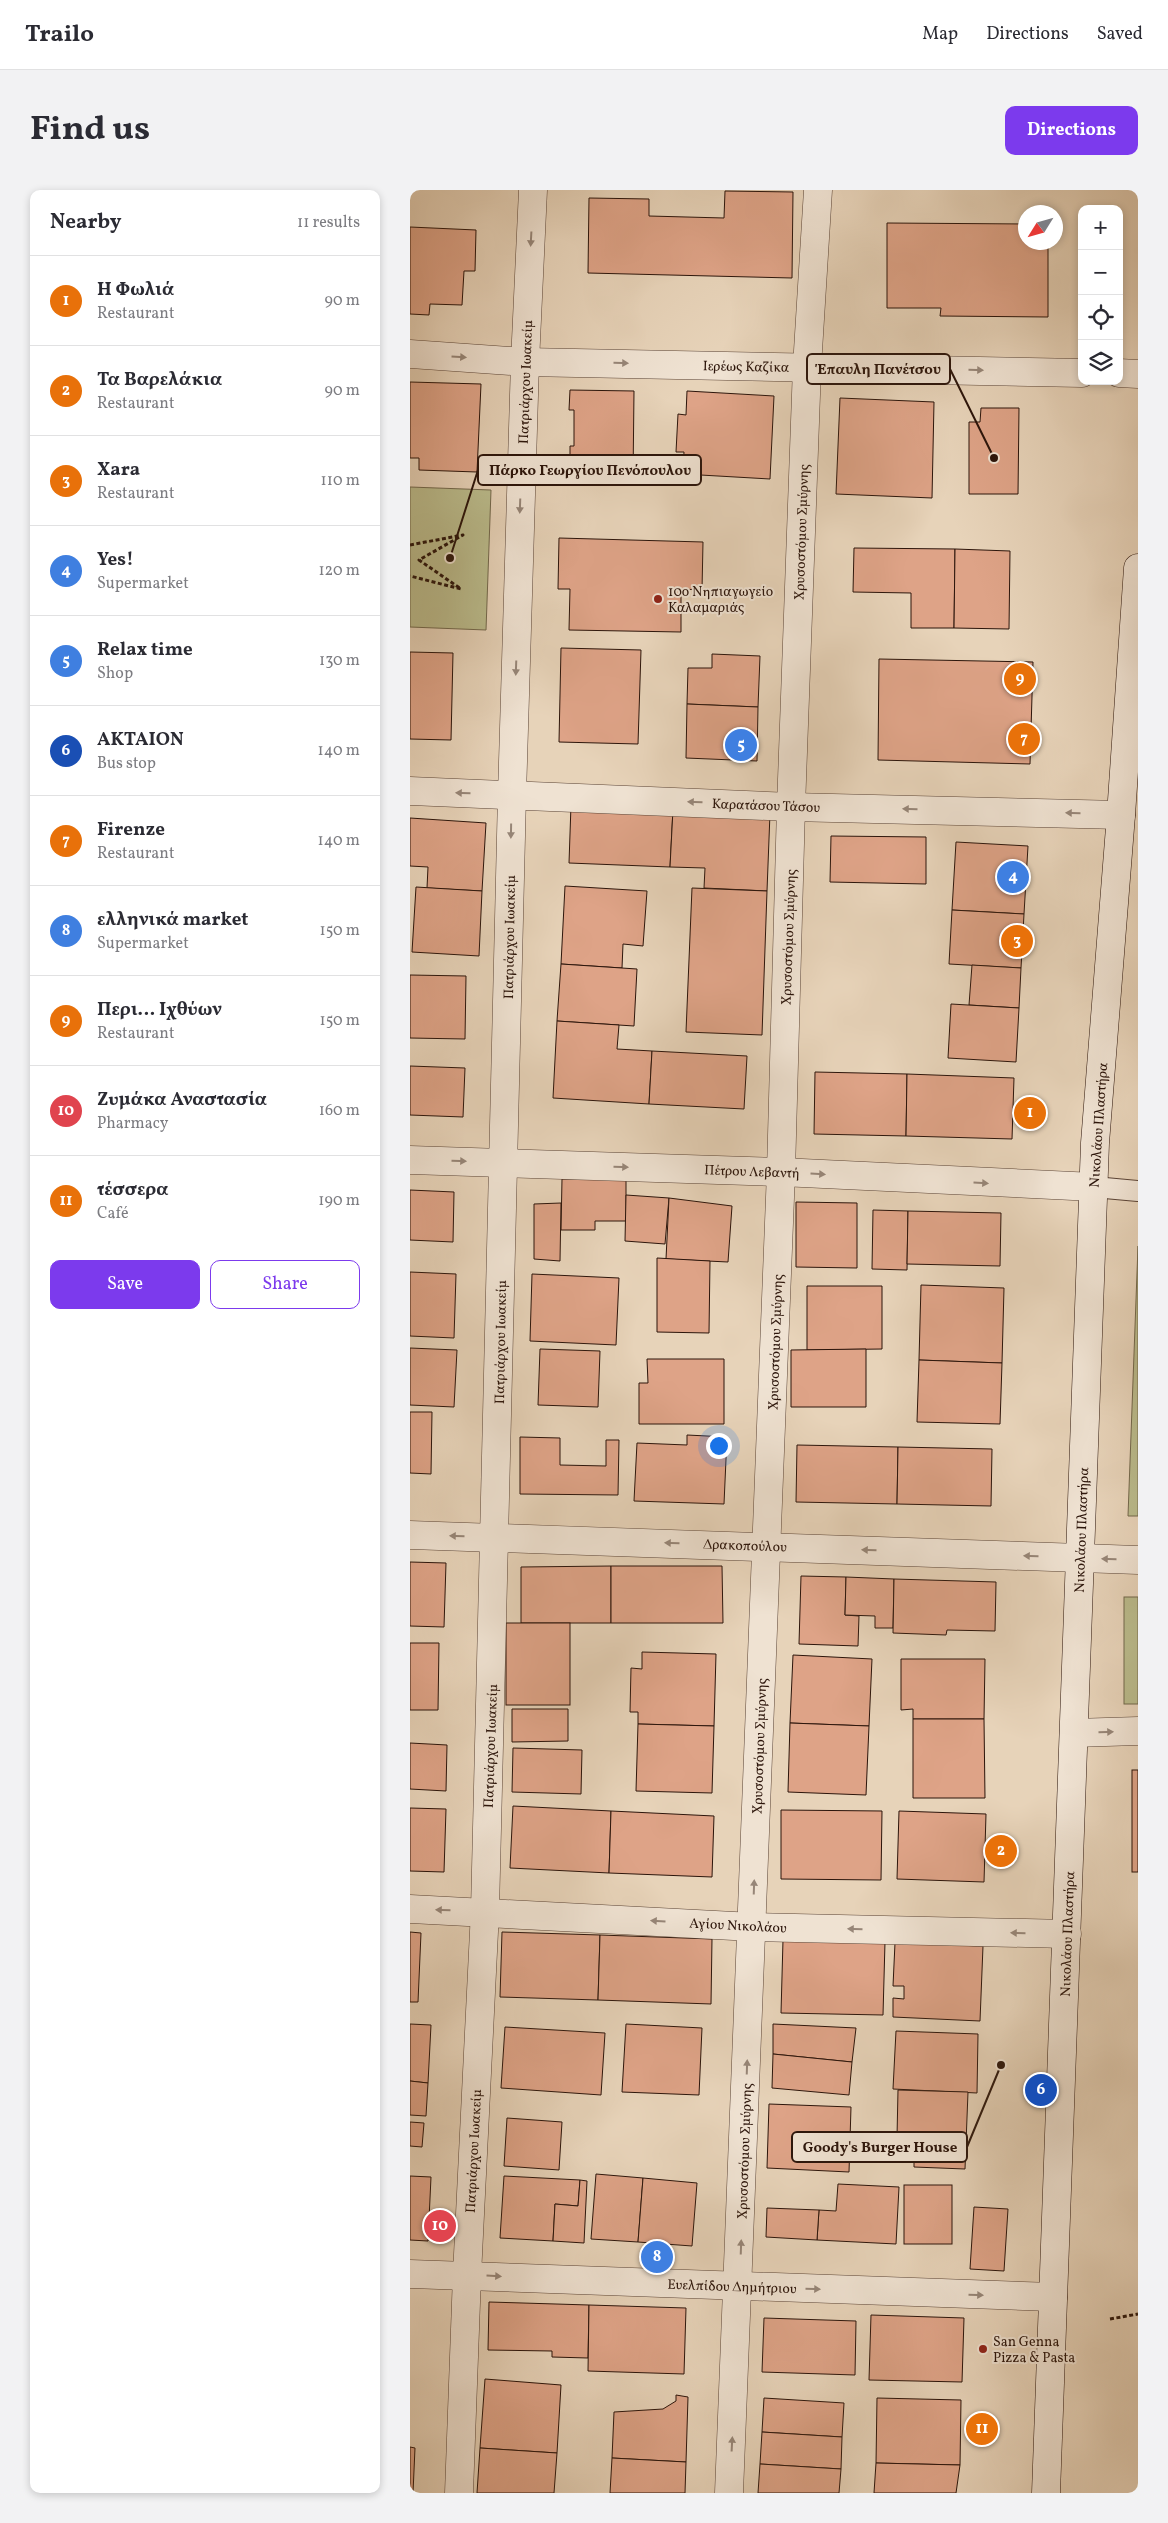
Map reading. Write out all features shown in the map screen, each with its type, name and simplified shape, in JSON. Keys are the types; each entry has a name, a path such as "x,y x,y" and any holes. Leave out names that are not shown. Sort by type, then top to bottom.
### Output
{"street":[{"name":"Πατριάρχου Ιωακείμ","path":"459,2493 467,2275 485,1911 512,795 525,362 533,190"},
{"name":"Χρυσοστόμου Σμύρνης","path":"730,2493 782,1172 791,807 807,367 818,190"},
{"name":"Ιερέως Καζίκα","path":"410,354 525,362 1078,373"},
{"path":"1123,374 1138,374"},
{"name":"Νικολάου Πλαστήρα","path":"1046,2493 1095,1143 1122,815 1138,568"},
{"name":"Καρατάσου Τάσου","path":"410,791 791,807 1122,815"},
{"name":"Πέτρου Λεβαντή","path":"410,1160 782,1172 1094,1188"},
{"name":"Δρακοπούλου","path":"410,1535 1138,1560"},
{"path":"1074,1732 1138,1731"},
{"name":"Αγίου Νικολάου","path":"410,1909 485,1911 753,1927 1067,1934"},
{"name":"Ευελπίδου Δημήτριου","path":"410,2274 1053,2297"}],"lane":[{"path":"1094,1188 1138,1191"}],"path":[{"path":"410,545 463,535 419,560 461,589 410,576"},
{"path":"1110,2319 1138,2314"}],"green space":[{"path":"410,487 491,490 486,630 410,627"},
{"path":"1138,1246 1138,1516 1128,1516"},
{"path":"1124,1597 1138,1597 1138,1704 1124,1704"}],"building":[{"path":"725,191 793,192 792,278 588,273 589,198 649,199 649,216 724,218"},
{"path":"887,223 1018,224 1018,250 1048,250 1048,317 940,316 941,308 887,308"},
{"path":"410,227 476,230 475,271 464,271 462,305 430,304 429,315 410,314"},
{"path":"410,382 481,384 477,472 419,470 419,458 410,458"},
{"path":"570,390 634,391 633,479 570,478 570,446 574,446 574,410 569,410"},
{"path":"687,391 774,396 770,479 683,474 684,452 676,452 678,414 686,415"},
{"path":"840,398 934,402 932,498 836,494"},
{"path":"981,408 1019,408 1018,494 969,494 969,422 980,422"},
{"path":"559,538 703,542 702,590 681,589 681,632 569,630 570,589 558,589"},
{"path":"854,548 955,549 954,628 911,628 911,593 853,592"},
{"path":"955,549 1010,551 1009,629 954,628"},
{"path":"561,648 641,650 638,744 559,742"},
{"path":"410,652 453,653 451,740 410,739"},
{"path":"712,654 760,656 758,707 687,704 688,668 712,668"},
{"path":"879,659 1033,662 1030,764 878,760"},
{"path":"687,704 758,707 757,761 686,758"},
{"path":"571,805 673,809 670,867 569,863"},
{"path":"673,809 770,813 767,891 704,888 705,868 670,867"},
{"path":"410,818 486,823 482,891 427,888 428,867 410,866"},
{"path":"831,836 926,837 926,884 830,882"},
{"path":"956,842 1028,846 1024,914 952,910"},
{"path":"565,886 647,891 643,946 623,944 622,968 561,964"},
{"path":"416,887 482,891 479,956 412,952"},
{"path":"692,888 767,891 762,1035 686,1032"},
{"path":"952,910 1024,914 1021,968 949,964"},
{"path":"561,964 637,969 634,1026 557,1021"},
{"path":"972,965 1021,968 1019,1008 969,1005"},
{"path":"410,975 466,976 465,1039 410,1038"},
{"path":"951,1004 1019,1008 1016,1062 948,1058"},
{"path":"557,1021 619,1025 617,1049 652,1051 649,1104 553,1098"},
{"path":"652,1051 747,1056 744,1109 649,1104"},
{"path":"410,1066 465,1068 463,1117 410,1115"},
{"path":"815,1072 907,1074 906,1136 814,1134"},
{"path":"907,1074 1014,1078 1012,1139 906,1136"},
{"path":"562,1179 626,1179 626,1221 595,1221 595,1230 561,1230"},
{"path":"410,1190 454,1192 453,1242 410,1240"},
{"path":"626,1195 669,1198 665,1244 625,1241"},
{"path":"669,1198 732,1206 728,1262 666,1259"},
{"path":"796,1202 857,1203 857,1268 796,1267"},
{"path":"561,1203 560,1261 534,1259 534,1204"},
{"path":"873,1210 908,1211 907,1270 872,1269"},
{"path":"908,1211 1001,1213 1000,1266 907,1264"},
{"path":"657,1258 710,1261 709,1333 657,1332"},
{"path":"410,1272 456,1274 454,1338 410,1336"},
{"path":"532,1274 619,1278 616,1345 530,1341"},
{"path":"921,1285 1004,1288 1002,1363 919,1360"},
{"path":"807,1286 882,1286 882,1349 807,1350"},
{"path":"410,1348 457,1350 454,1407 410,1405"},
{"path":"540,1349 600,1351 598,1407 538,1405"},
{"path":"866,1349 866,1407 791,1407 791,1350"},
{"path":"647,1359 724,1359 724,1424 639,1424 639,1383 648,1383"},
{"path":"919,1360 1002,1363 1000,1424 917,1422"},
{"path":"410,1412 432,1412 431,1474 410,1473"},
{"path":"687,1435 727,1437 724,1504 634,1501 637,1443 687,1445"},
{"path":"520,1437 560,1438 560,1465 606,1466 606,1440 619,1440 618,1495 520,1494"},
{"path":"797,1445 898,1447 897,1504 796,1502"},
{"path":"898,1447 992,1449 991,1506 897,1504"},
{"path":"410,1562 446,1563 444,1627 410,1626"},
{"path":"611,1566 611,1623 521,1623 521,1567"},
{"path":"611,1566 722,1566 723,1623 611,1623"},
{"path":"801,1576 846,1577 845,1615 859,1616 858,1646 799,1644"},
{"path":"846,1577 894,1579 893,1628 875,1628 875,1616 845,1615"},
{"path":"894,1579 996,1582 995,1631 947,1630 946,1635 893,1633"},
{"path":"506,1623 570,1623 570,1705 506,1705"},
{"path":"410,1643 439,1643 438,1710 410,1710"},
{"path":"642,1652 716,1654 714,1726 638,1724 638,1712 630,1712 631,1668 642,1669"},
{"path":"793,1655 872,1659 869,1726 790,1723"},
{"path":"901,1659 985,1659 984,1719 913,1719 913,1709 901,1710"},
{"path":"512,1709 568,1709 568,1741 512,1742"},
{"path":"913,1719 984,1719 985,1798 913,1798"},
{"path":"790,1723 869,1726 866,1795 788,1792"},
{"path":"638,1724 714,1726 712,1793 636,1791"},
{"path":"410,1743 447,1745 446,1791 410,1789"},
{"path":"513,1748 582,1750 581,1794 512,1792"},
{"path":"1132,1770 1138,1770 1138,1872 1132,1872"},
{"path":"513,1806 611,1811 609,1873 510,1868"},
{"path":"410,1808 446,1809 444,1872 410,1871"},
{"path":"781,1810 882,1811 881,1880 781,1879"},
{"path":"611,1811 714,1816 712,1877 609,1873"},
{"path":"899,1811 986,1814 984,1882 897,1879"},
{"path":"410,1932 421,1933 418,2002 410,2002"},
{"path":"502,1932 600,1935 598,2000 500,1997"},
{"path":"600,1935 712,1939 711,2004 598,2000"},
{"path":"783,1940 885,1942 883,2015 781,2013"},
{"path":"895,1943 983,1946 980,2021 893,2017 893,1998 904,1999 904,1986 893,1986"},
{"path":"410,2024 431,2025 428,2083 410,2081"},
{"path":"626,2024 702,2028 699,2095 622,2092"},
{"path":"773,2024 856,2028 852,2062 773,2054"},
{"path":"505,2027 605,2033 601,2095 501,2088"},
{"path":"896,2031 978,2034 977,2093 893,2089"},
{"path":"773,2054 852,2062 849,2095 772,2088"},
{"path":"410,2081 428,2083 426,2116 410,2115"},
{"path":"898,2090 968,2092 965,2169 914,2167 914,2138 897,2137"},
{"path":"769,2104 851,2107 849,2172 767,2168"},
{"path":"507,2118 562,2122 559,2170 504,2166"},
{"path":"410,2122 424,2123 422,2147 410,2146"},
{"path":"596,2174 643,2178 638,2242 591,2239"},
{"path":"410,2176 431,2177 428,2241 410,2240"},
{"path":"504,2176 580,2180 578,2206 555,2204 553,2241 500,2238"},
{"path":"643,2178 697,2183 692,2246 638,2242"},
{"path":"580,2180 587,2181 584,2243 553,2241 555,2204 578,2206"},
{"path":"838,2184 899,2187 896,2244 817,2240 819,2210 836,2211"},
{"path":"904,2185 952,2185 952,2244 904,2244"},
{"path":"974,2207 1008,2209 1004,2271 970,2269"},
{"path":"767,2208 819,2210 817,2240 766,2237"},
{"path":"489,2302 589,2305 588,2358 552,2357 552,2351 488,2350"},
{"path":"589,2305 686,2308 684,2374 588,2371"},
{"path":"871,2315 964,2318 962,2382 869,2380"},
{"path":"764,2318 856,2321 855,2375 762,2372"},
{"path":"485,2379 561,2385 557,2453 480,2448"},
{"path":"676,2395 688,2397 686,2462 612,2458 614,2412 663,2409 676,2401"},
{"path":"764,2398 844,2403 842,2437 762,2432"},
{"path":"877,2398 961,2400 960,2465 876,2463"},
{"path":"762,2432 842,2437 841,2469 760,2464"},
{"path":"410,2447 415,2448 413,2493 410,2493"},
{"path":"480,2448 557,2453 554,2493 477,2493"},
{"path":"612,2458 686,2462 685,2493 610,2493"},
{"path":"876,2463 960,2465 956,2493 874,2493"},
{"path":"760,2464 841,2469 839,2493 758,2493"}],"place":[{"name":"Έπαυλη Πανέτσου","path":"994,458"},
{"name":"Πάρκο Γεωργίου Πενόπουλου","path":"450,558"},
{"name":"10ο Νηπιαγωγείο Καλαμαριάς","path":"658,599"},
{"name":"Περι... Ιχθύων","path":"1020,679"},
{"name":"Firenze","path":"1024,739"},
{"name":"Relax time","path":"741,745"},
{"name":"Yes!","path":"1013,877"},
{"name":"Xara","path":"1017,941"},
{"name":"Η Φωλιά","path":"1030,1113"},
{"name":"Τα Βαρελάκια","path":"1001,1851"},
{"name":"Goody's Burger House","path":"1001,2065"},
{"name":"ΑΚΤΑΙΟΝ","path":"1041,2090"},
{"name":"Ζυμάκα Αναστασία","path":"440,2226"},
{"name":"ελληνικά market","path":"657,2257"},
{"name":"San Genna Pizza & Pasta","path":"983,2349"},
{"name":"τέσσερα","path":"982,2429"}]}
